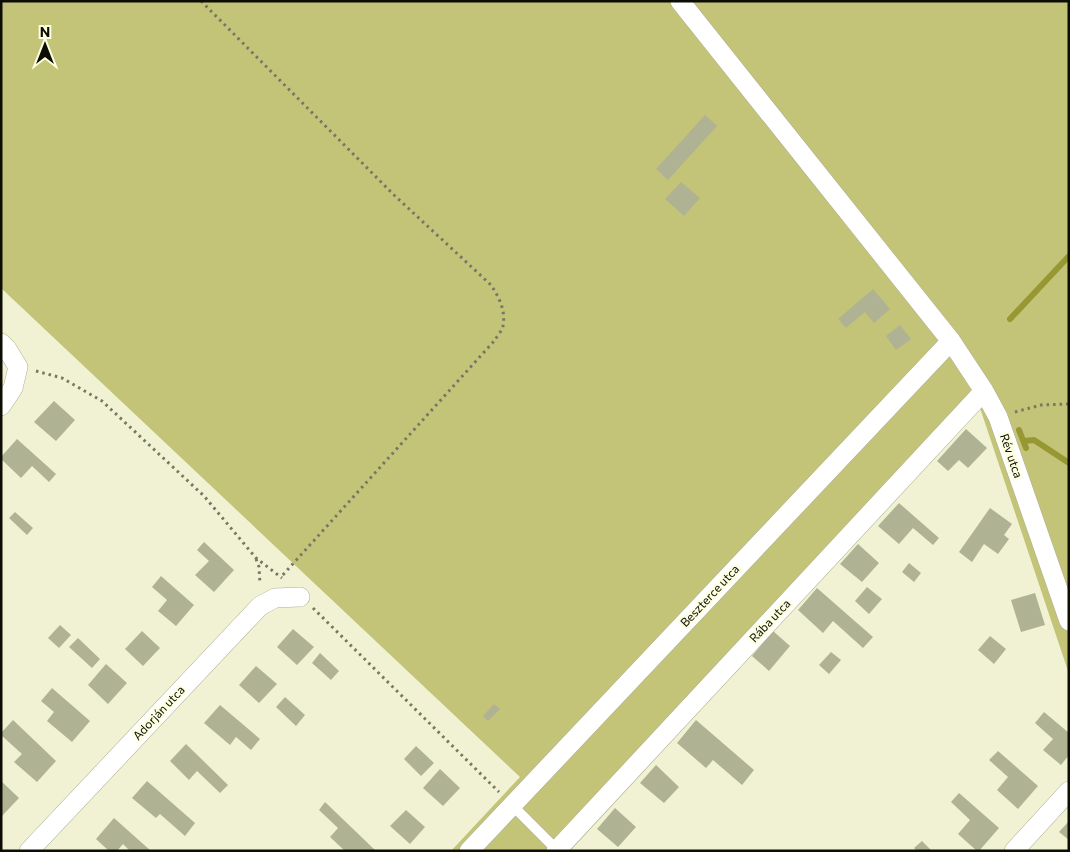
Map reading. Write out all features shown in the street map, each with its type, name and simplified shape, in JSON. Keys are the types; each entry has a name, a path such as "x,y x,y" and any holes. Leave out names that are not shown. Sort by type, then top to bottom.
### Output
{"street":[{"name":"Rév utca","path":"680,1 952,341 984,391 998,417 1069,621"},
{"name":"Beszterce utca","path":"469,851 952,341"},
{"path":"1,343 18,367 13,388 1,406"},
{"name":"Rába utca","path":"557,851 984,391"},
{"name":"Adorján utca","path":"29,851 260,606 275,598 300,597"},
{"path":"1014,851 1069,791"}],"lane":[{"path":"512,805 557,851"}],"path":[{"path":"201,1 394,195 491,285 500,299 503,313 503,326 495,340 281,577"},
{"path":"18,367 62,378 102,401 204,496 256,558 281,577 300,597 315,609 512,805"},
{"path":"998,417 1041,405 1069,404"},
{"path":"256,558 260,576 260,606"}],"green space":[{"path":"1,1 1069,1 1069,674 980,408 570,851 451,851 520,777 1,288"}],"building":[{"path":"705,115 717,126 668,180 656,169"},
{"path":"681,182 700,198 684,216 665,199"},
{"path":"873,289 890,309 874,323 865,312 846,328 838,319"},
{"path":"900,325 911,339 896,350 886,336"},
{"path":"54,401 75,420 56,441 34,422"},
{"path":"966,429 987,448 968,468 959,460 948,471 937,461"},
{"path":"17,439 56,474 49,482 32,466 21,478 1,459"},
{"path":"899,503 939,538 933,545 913,528 899,544 878,526"},
{"path":"990,508 1012,524 1004,535 1009,539 998,554 984,544 972,562 959,552"},
{"path":"15,512 33,528 27,535 9,518"},
{"path":"204,542 234,570 214,592 195,575 209,561 197,550"},
{"path":"858,544 879,563 862,582 840,564"},
{"path":"909,563 921,573 914,582 902,572"},
{"path":"161,576 194,605 176,626 158,611 167,600 152,587"},
{"path":"867,587 882,599 869,614 855,601"},
{"path":"817,588 873,637 863,648 833,621 823,633 798,610"},
{"path":"1035,593 1045,625 1021,632 1011,600"},
{"path":"60,625 71,635 59,648 48,638"},
{"path":"293,629 314,647 297,665 277,647"},
{"path":"142,631 160,648 143,666 125,649"},
{"path":"773,631 790,646 769,671 752,656"},
{"path":"990,636 1006,649 994,664 978,650"},
{"path":"78,638 100,659 92,668 69,647"},
{"path":"831,652 841,660 829,674 819,665"},
{"path":"320,653 339,671 331,680 312,663"},
{"path":"106,664 127,683 108,704 88,685"},
{"path":"256,666 277,684 259,703 239,685"},
{"path":"52,688 90,721 72,742 47,721 54,712 41,701"},
{"path":"285,697 305,715 296,726 276,707"},
{"path":"494,704 500,709 488,721 483,716"},
{"path":"220,705 260,739 251,750 236,737 230,745 204,723"},
{"path":"1044,712 1069,733 1069,755 1061,765 1043,750 1053,739 1035,723"},
{"path":"13,720 56,761 37,782 14,762 22,754 1,735"},
{"path":"696,720 754,770 742,785 713,760 706,768 677,743"},
{"path":"186,744 228,785 220,793 197,771 189,780 170,761"},
{"path":"416,746 434,763 421,776 404,759"},
{"path":"998,751 1038,786 1018,809 997,790 1008,777 989,760"},
{"path":"656,765 679,787 664,803 640,783"},
{"path":"440,769 460,788 443,806 423,788"},
{"path":"1,781 19,798 1,817"},
{"path":"147,781 195,823 185,836 160,814 156,818 132,798"},
{"path":"959,793 999,828 979,851 958,834 970,820 951,802"},
{"path":"325,802 376,851 345,851 330,837 338,828 319,810"},
{"path":"615,808 636,827 618,847 597,829"},
{"path":"406,810 425,827 410,844 390,826"},
{"path":"114,818 151,851 130,851 123,844 117,851 109,851 96,839"},
{"path":"1069,821 1069,840 1059,832"},
{"path":"922,841 932,851 917,851 914,848"}],"waterway":[{"path":"1010,319 1069,256"},
{"path":"1019,430 1026,448"},
{"path":"1024,441 1034,440 1069,463"}]}
